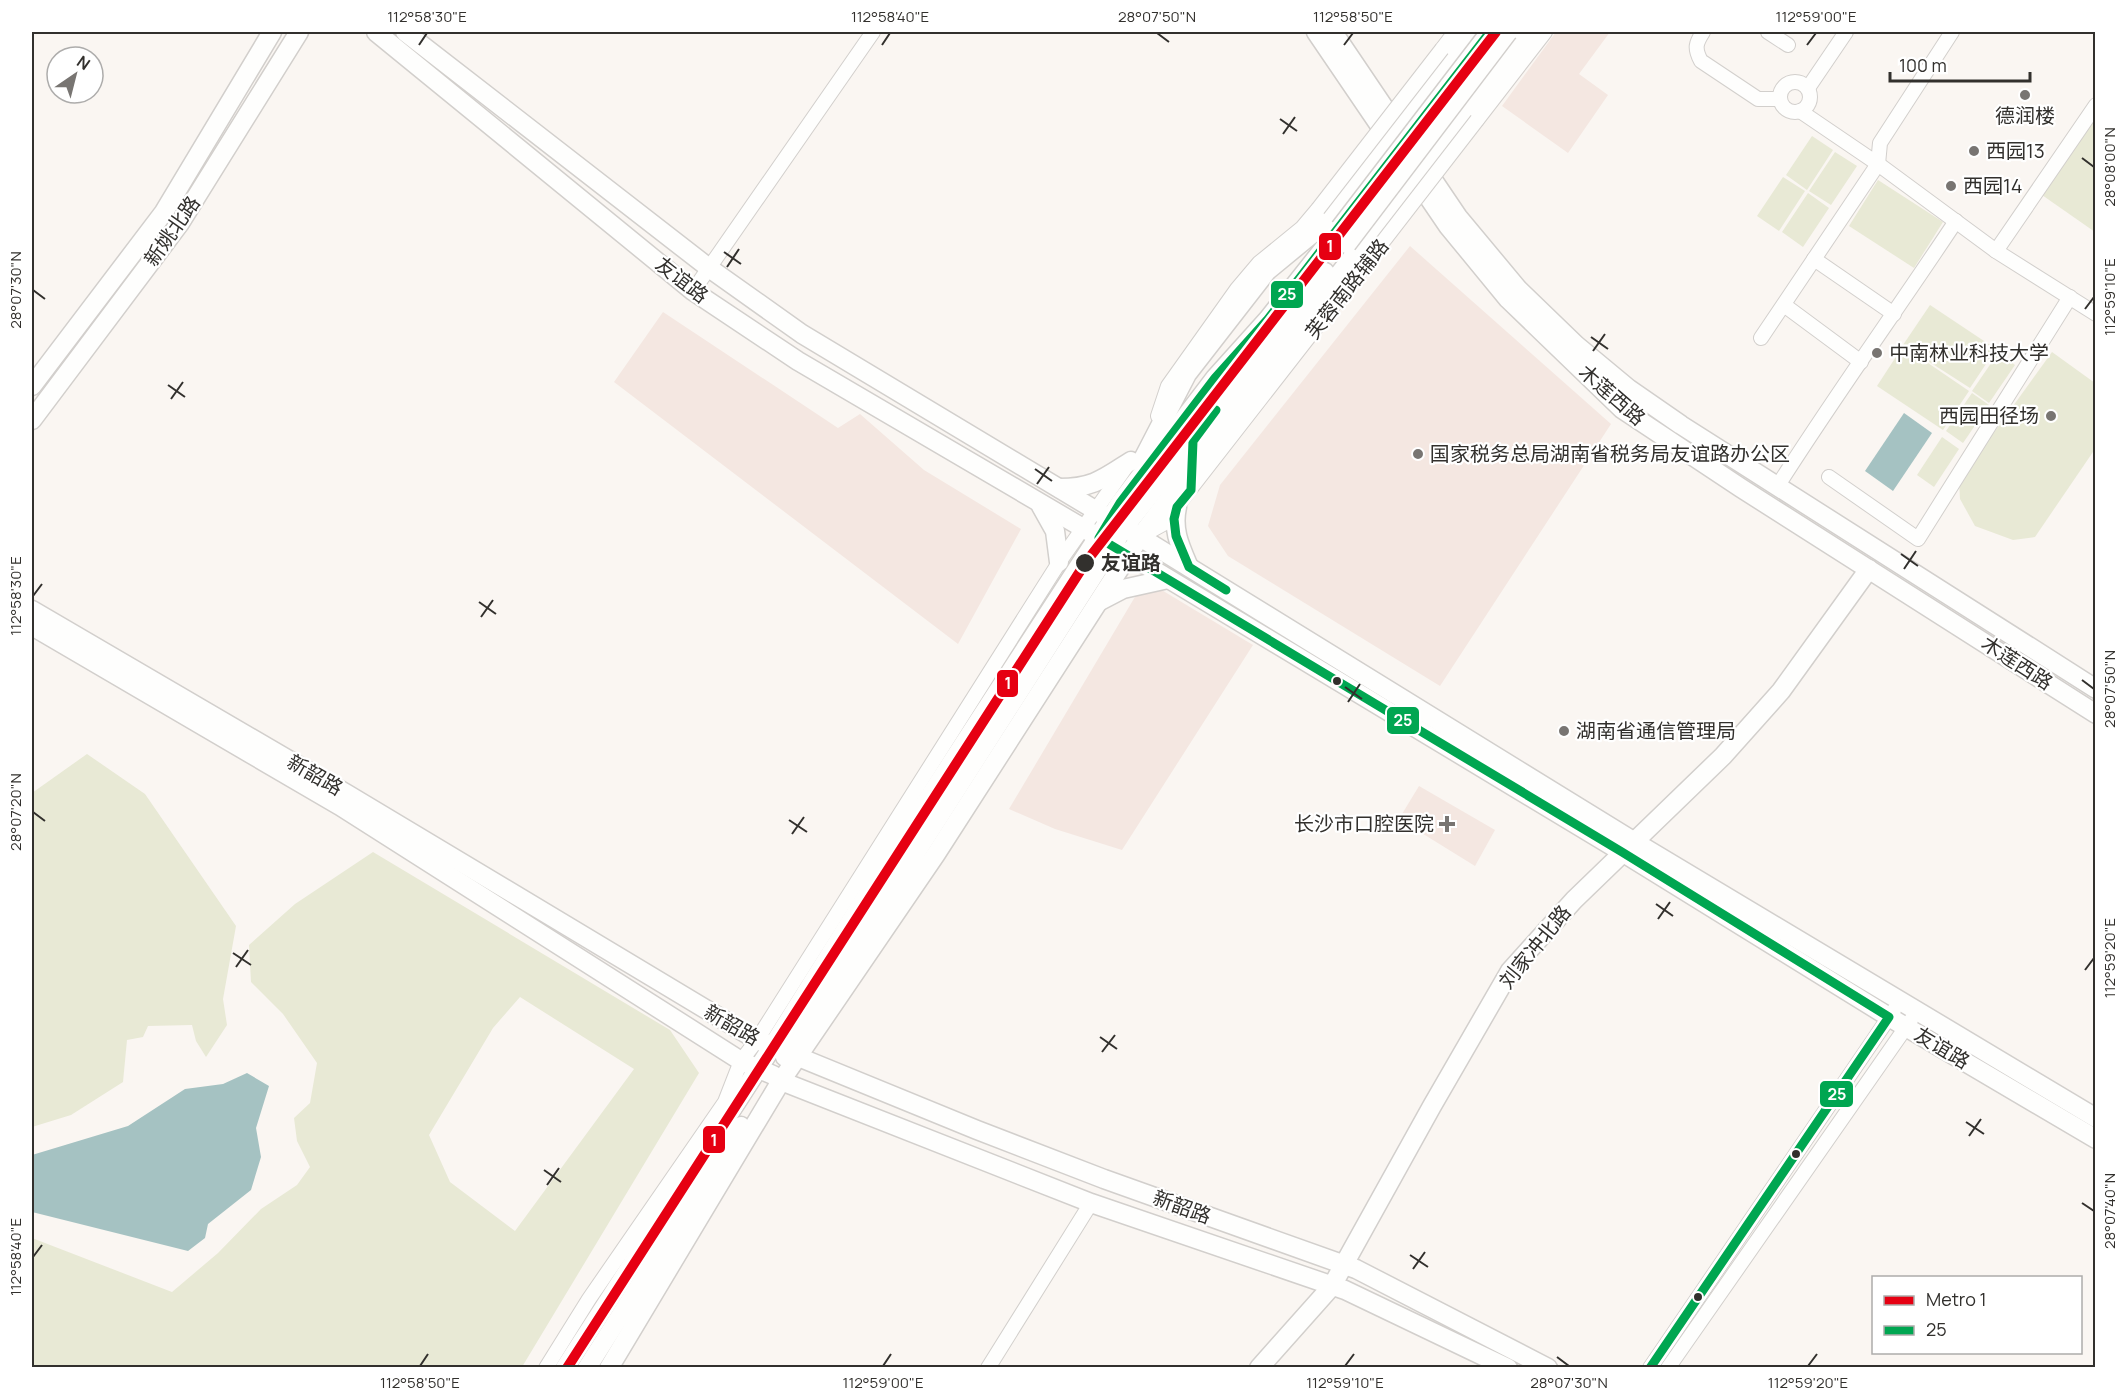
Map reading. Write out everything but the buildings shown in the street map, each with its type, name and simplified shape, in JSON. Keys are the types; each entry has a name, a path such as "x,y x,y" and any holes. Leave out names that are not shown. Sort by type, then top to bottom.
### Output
{"main road":[{"name":"新姚北路","path":"32,386 164,212 272,32"},
{"name":"新姚北路","path":"32,420 180,223 299,32"},
{"name":"友谊路","path":"375,32 693,291 798,361 1631,849 1918,1010 2096,1118"},
{"name":"友谊路","path":"405,32 709,268 802,334 1189,567 1631,849 1889,1017 2096,1139"},
{"name":"木莲西路","path":"1316,32 1419,171 1518,289 1576,345 1629,389 1681,425 2096,689"},
{"name":"木莲西路","path":"1333,32 1393,133"},
{"path":"565,1368 763,1071 936,854 1129,555 1120,503 1187,374 1267,271 1317,229 1471,32"},
{"path":"1125,528 1193,441 1490,32"},
{"path":"1120,503 1215,378 1343,236 1508,32"},
{"path":"779,1049 1105,542 1125,528 1191,468 1218,436 1333,282 1529,32"},
{"name":"木莲西路","path":"1419,171 1448,226 1508,299 1622,409 1675,446 2096,714"},
{"path":"1154,430 1177,392"},
{"path":"1191,490 1193,441"},
{"path":"1057,488 1082,488 1104,478 1131,461"},
{"path":"1041,505 1055,531 1059,562"},
{"path":"1177,507 1174,519 1176,536 1189,567"},
{"name":"刘家冲北路","path":"1273,1368 1338,1288 1518,977 1631,849 1723,756 1781,691 1871,570"},
{"path":"1098,602 1123,589 1168,579"},
{"name":"新韶路","path":"32,610 779,1049 1104,1179 1350,1267 1548,1368"},
{"name":"新韶路","path":"32,626 340,806 763,1071 1091,1203 1338,1288 1508,1368"},
{"path":"588,1368 763,1071"},
{"path":"609,1368 763,1071"},
{"name":"刘家冲北路","path":"1259,1368 1338,1288"}],"street":[{"path":"693,291 873,32"},
{"path":"546,1368 589,1299 725,1102 763,1071 779,1049 897,815 1059,562 1094,510 1154,430 1168,386 1237,290 1259,263 1302,228 1455,32"},
{"name":"芙蓉南路辅路","path":"1125,528 1163,524 1545,32"},
{"path":"1703,32 1696,43 1701,61 1758,99 1780,99"},
{"path":"1768,32 1788,45"},
{"path":"1808,88 1846,32"},
{"path":"1761,338 1878,164 1880,143 1952,32"},
{"path":"1800,111 1809,104 1810,93 1808,88 1799,82 1789,83 1781,90 1780,99 1785,108 1790,111 1800,111 1878,164 1996,250 2096,314"},
{"path":"1996,250 2096,105"},
{"path":"1778,487 1813,431 1956,221"},
{"path":"1814,260 1894,314"},
{"path":"1829,477 1917,539 2070,297"},
{"path":"1784,305 1861,362"},
{"path":"1650,1368 1900,1000"},
{"path":"1668,1368 1918,1010"},
{"path":"988,1368 1091,1203"}],"shaded area":[{"path":"1556,32 1610,32 1579,74 1608,95 1568,153 1502,106"},
{"name":"国家税务总局湖南省税务局友谊路办公区","path":"1410,246 1611,424 1440,686 1228,556 1208,526 1220,485"},
{"path":"663,312 838,428 860,414 924,470 1021,529 958,644 614,382"},
{"path":"1145,580 1253,645 1122,850 1055,829 1009,809"},
{"name":"长沙市口腔医院","path":"1419,786 1495,830 1475,866 1399,819"}],"green space":[{"path":"2095,118 2095,232 2042,195"},
{"path":"1812,136 1833,150 1807,190 1786,175"},
{"path":"1835,152 1857,166 1831,205 1809,191"},
{"path":"1783,177 1805,191 1779,231 1757,216"},
{"path":"1878,180 1943,222 1914,268 1849,226"},
{"path":"1808,193 1829,208 1803,247 1782,232"},
{"path":"1930,305 1996,349 1970,388 1903,345"},
{"path":"1903,346 1969,391 1943,430 1877,386"},
{"name":"西园田径场","path":"2052,352 2095,383 2095,449 2035,537 2013,540 1975,526 1960,499 1959,481"},
{"path":"1998,353 2015,365 1989,403 1972,391"},
{"path":"1972,393 1989,405 1963,443 1946,431"},
{"path":"1942,437 1959,449 1934,487 1917,475"},
{"path":"87,754 145,794 236,926 223,999 227,1025 206,1057 196,1041 192,1025 148,1026 143,1037 127,1040 123,1082 71,1115 32,1127 32,793"},
{"path":"373,852 670,1030 699,1073 522,1367 32,1367 32,1238 172,1292 218,1253 261,1209 297,1185 310,1167 297,1141 294,1118 310,1103 317,1063 283,1014 251,982 249,945 295,904","holes":["520,997 634,1069 515,1231 450,1182 429,1135 493,1028"]}],"water":[{"path":"1904,413 1932,433 1893,491 1865,471"},
{"path":"247,1073 269,1086 256,1128 261,1157 251,1190 208,1224 205,1238 188,1251 32,1212 32,1155 128,1126 185,1089 223,1084"}],"metro line":[{"name":"1","path":"567,1368 1086,562 1496,32"}],"transit line":[{"name":"25","path":"1490,32 1268,319 1215,378 1120,503 1099,538 1622,852 1889,1017 1650,1368"},
{"name":"25","path":"1216,410 1193,441 1191,490 1177,507 1174,519 1176,536 1189,567 1226,590"}],"place":[{"name":"德润楼","path":"2025,95"},
{"name":"西园13","path":"1974,151"},
{"name":"西园14","path":"1951,186"},
{"name":"中南林业科技大学","path":"1877,353"},
{"name":"西园田径场","path":"2051,416"},
{"name":"国家税务总局湖南省税务局友谊路办公区","path":"1418,454"},
{"name":"友谊路","path":"1085,563"},
{"name":"湖南省通信管理局","path":"1564,731"},
{"name":"长沙市口腔医院","path":"1447,824"}]}
